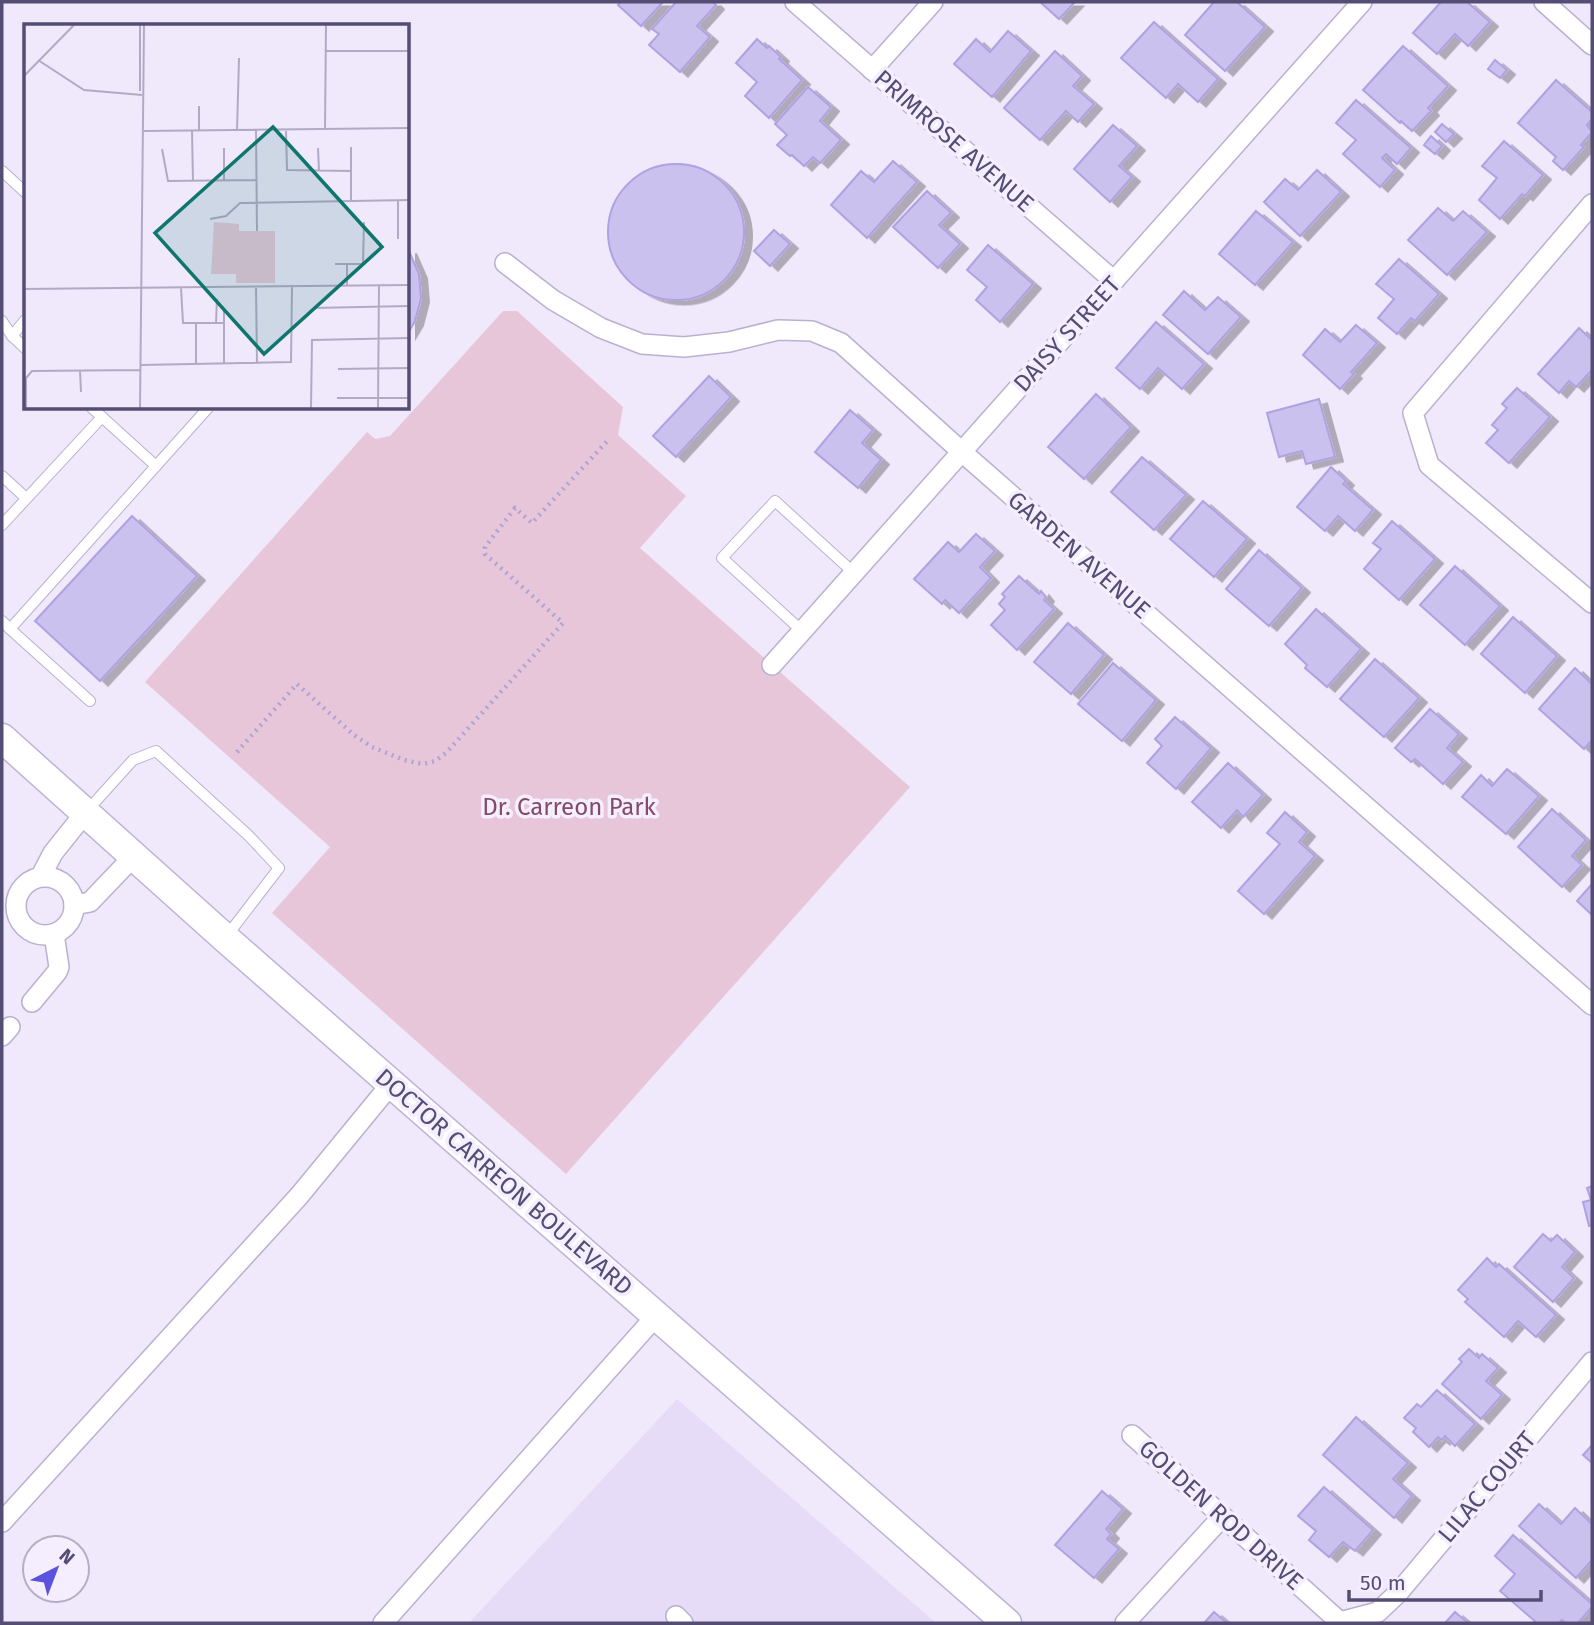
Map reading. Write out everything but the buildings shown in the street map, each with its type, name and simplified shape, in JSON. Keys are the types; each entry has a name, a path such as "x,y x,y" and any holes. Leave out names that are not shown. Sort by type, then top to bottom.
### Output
{"main road":[{"name":"DOCTOR CARREON BOULEVARD","path":"2,738 133,857 1007,1623"}],"street":[{"name":"PRIMROSE AVENUE","path":"795,2 1114,281"},
{"path":"872,70 933,2"},
{"name":"DAISY STREET","path":"772,665 1362,2"},
{"path":"1544,2 1590,39"},
{"path":"1592,204 1413,413 1429,465 1592,603"},
{"name":"GARDEN AVENUE","path":"505,263 553,300 601,328 642,344 684,347 729,342 778,330 812,331 841,343 962,453 1592,1005"},
{"path":"41,876 53,852 85,813"},
{"path":"74,905 90,902 133,857"},
{"path":"41,876 60,881 72,896 73,915 62,930 54,934 44,935 26,928 9,905 25,885 41,876"},
{"path":"32,1002 59,967 54,934"},
{"path":"2,1522 299,1196 391,1084"},
{"path":"383,1623 656,1315"},
{"name":"LILAC COURT","path":"1340,1622 1378,1612 1399,1592 1592,1362"},
{"name":"GOLDEN ROD DRIVE","path":"1132,1435 1340,1622"},
{"path":"1125,1623 1223,1517"}],"lane":[{"path":"2,171 24,191"},
{"path":"2,321 24,347"},
{"path":"12,336 24,321"},
{"path":"94,410 156,467"},
{"path":"90,701 6,625 206,410"},
{"path":"2,525 102,416"},
{"path":"2,476 26,498"},
{"path":"802,631 722,558 775,501 854,573"},
{"path":"85,813 133,760 156,751 249,836 279,868 225,938"}],"path":[{"path":"237,752 297,684 354,735 372,747 404,760 423,764 435,761 446,753 563,623 485,554 485,547 515,508 532,523 609,439"}],"shaded area":[{"path":"677,1399 936,1623 469,1623"}],"green space":[{"name":"Dr. Carreon Park","path":"503,311 517,311 623,407 618,435 686,496 640,548 910,787 566,1174 272,913 330,847 145,682 367,432 375,439 390,436"}]}
